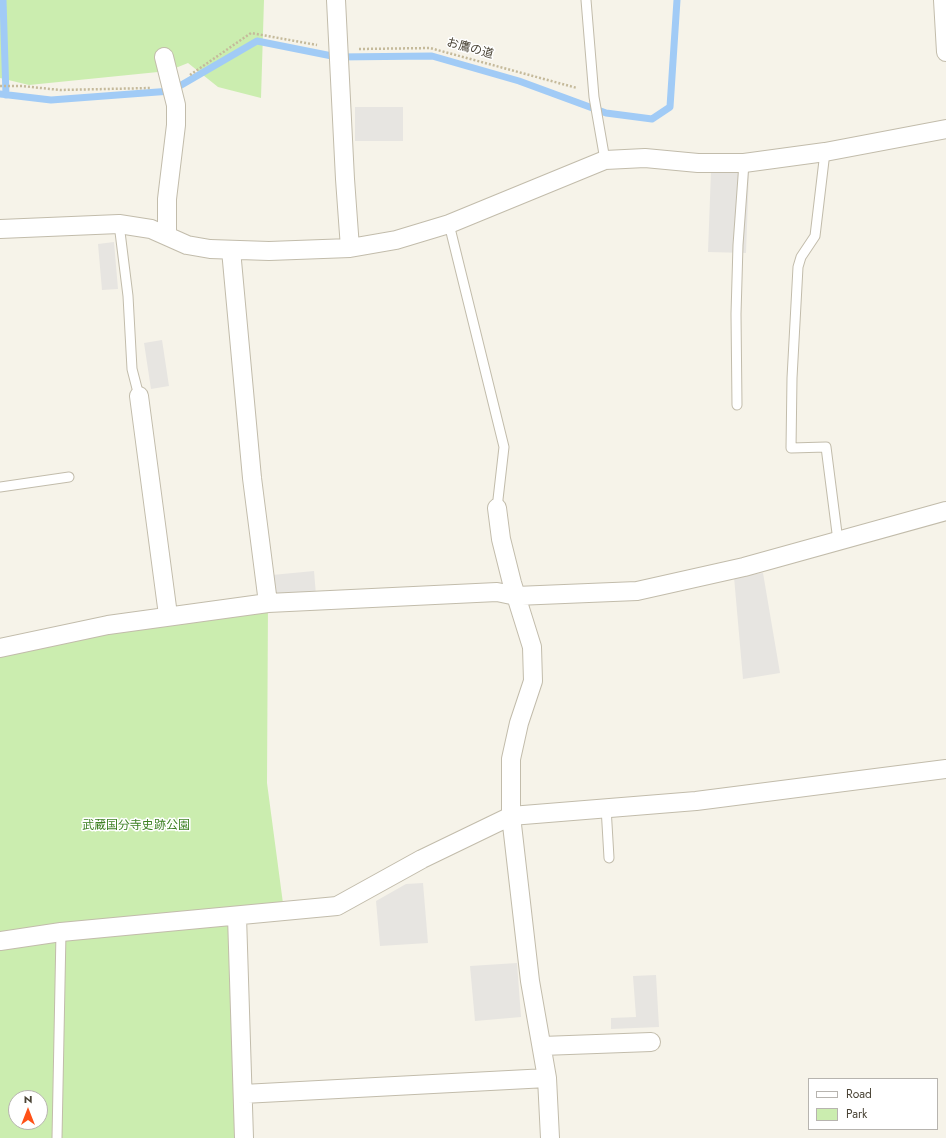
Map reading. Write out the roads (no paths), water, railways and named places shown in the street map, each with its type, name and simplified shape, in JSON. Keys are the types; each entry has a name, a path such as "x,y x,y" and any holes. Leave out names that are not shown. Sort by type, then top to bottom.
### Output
{"street":[{"path":"336,0 350,248"},
{"path":"943,0 946,52"},
{"path":"164,58 174,96 176,125 167,199 167,236"},
{"path":"0,229 119,224 151,229 187,245 231,250 269,251 350,248 396,240 449,224 605,160 645,158 698,163 744,163 825,152 946,129"},
{"path":"231,250 252,478 268,603"},
{"path":"140,396 168,615"},
{"path":"497,508 501,538 516,596 532,647 533,681 519,722 511,759 511,816 530,981 547,1078 550,1138"},
{"path":"0,648 108,625 168,615 268,603 497,592 516,596 637,591 744,567 946,511"},
{"path":"0,941 61,932 337,906 422,859 511,816 606,807 696,801 946,769"},
{"path":"237,916 244,1138"},
{"path":"542,1046 651,1042"},
{"path":"242,1094 547,1078"}],"lane":[{"path":"586,0 594,95 605,160"},
{"path":"825,152 816,236 801,257 798,267 792,378 792,448 826,448 838,541"},
{"path":"737,405 737,276 744,163"},
{"path":"119,224 128,296 132,369 140,396"},
{"path":"449,224 504,447 497,508"},
{"path":"0,486 69,476"},
{"path":"606,807 609,858"},
{"path":"57,1138 61,932"}],"waterway":[{"path":"3,0 6,95"},
{"path":"0,94 51,100 171,91 257,41 337,57 432,56 519,81 606,113 652,119 670,107 677,0"}],"park label":[{"name":"武蔵国分寺史跡公園","path":"136,826"}]}
